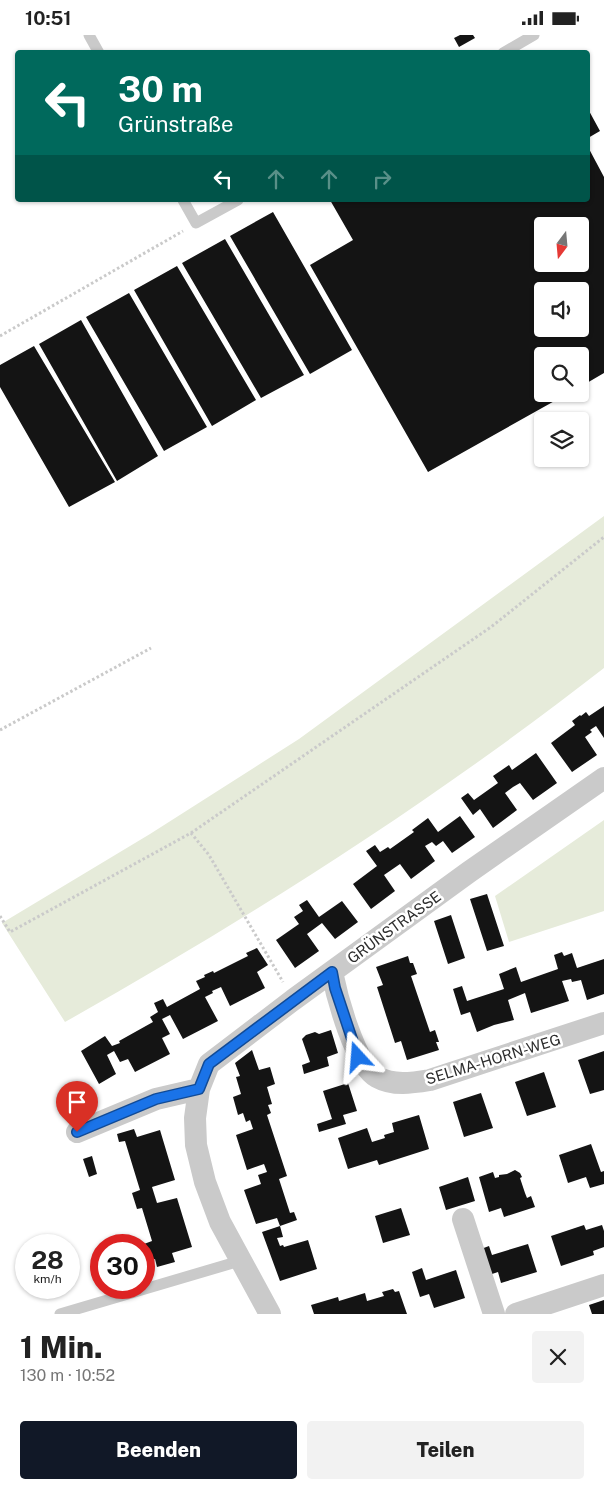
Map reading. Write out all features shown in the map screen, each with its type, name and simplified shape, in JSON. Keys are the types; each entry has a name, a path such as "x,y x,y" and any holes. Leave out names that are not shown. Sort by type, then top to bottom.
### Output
{"street":[{"name":"GRÜNSTRASSE","path":"270,1314 243,1260 220,1222 205,1182 196,1145 195,1119 199,1089 209,1064 293,1000 604,778"},
{"name":"SELMA-HORN-WEG","path":"332,972 335,988 358,1057 376,1077 401,1084 430,1080 604,1023"},
{"path":"77,1132 156,1099 199,1089"},
{"path":"463,1219 494,1314"},
{"path":"516,1314 549,1309 604,1285"}],"lane":[{"path":"89,35 97,50"},
{"path":"508,50 534,35"},
{"path":"184,202 196,223 234,202"},
{"path":"60,1314 243,1260"}],"path":[{"path":"0,336 196,223"},
{"path":"0,916 10,932 191,833 491,627 604,537"},
{"path":"0,730 151,648"},
{"path":"191,833 209,855 293,1000"}],"green space":[{"path":"604,516 604,668 475,764 341,855 204,941 65,1022 2,923 150,834 299,739"},
{"path":"604,820 604,911 509,942 495,896"}],"building":[{"path":"460,35 473,35 475,38 459,47 454,38"},
{"path":"590,113 600,131 590,137"},
{"path":"590,151 604,177 604,373 589,382 589,347 534,347 534,402 553,402 428,472 310,265 353,240 331,202 590,202"},
{"path":"273,212 352,350 310,374 230,236"},
{"path":"225,239 304,375 261,398 182,263"},
{"path":"177,266 256,400 212,426 134,290"},
{"path":"129,293 207,427 164,451 86,317"},
{"path":"81,320 158,456 117,481 39,344"},
{"path":"34,346 115,482 69,507 0,387 0,365"},
{"path":"604,706 604,738 596,726 585,737 597,755 572,772 551,743 575,725 572,721 580,715 586,712 589,716"},
{"path":"536,753 557,783 533,800 520,783 513,787 505,793 517,810 493,828 480,809 473,815 461,798 468,793 474,800 498,783 493,776 509,765 512,770"},
{"path":"460,816 475,837 452,853 443,841 436,846 432,842 425,846 435,861 411,879 400,864 384,875 395,891 371,909 353,884 377,866 366,851 375,845 380,852 388,847 390,849 414,832 412,830 428,818 438,832"},
{"path":"487,894 504,946 487,951 470,899"},
{"path":"307,900 319,917 342,901 358,922 335,939 322,923 307,934 319,951 295,968 276,940 299,924 294,917 303,911 299,905"},
{"path":"451,915 465,958 448,964 434,921"},
{"path":"257,948 268,965 257,972 265,988 230,1006 221,987 212,991 213,993 205,997 218,1021 183,1039 170,1015 162,1019 170,1034 162,1038 170,1054 135,1072 128,1059 120,1062 114,1051 107,1055 116,1074 99,1084 81,1051 105,1036 112,1046 120,1043 119,1041 153,1022 150,1017 158,1012 154,1003 163,999 167,1007 200,989 196,981 205,977 204,975 213,971 214,973 248,956 246,953"},
{"path":"562,952 564,956 572,953 577,968 604,959 604,994 587,1000 581,980 572,982 571,979 562,981 569,1001 531,1013 525,993 508,1000 514,1020 477,1032 470,1012 461,1015 453,989 462,986 467,1001 504,989 499,974 516,967 521,982 558,969 554,955"},
{"path":"408,956 417,974 411,976 430,1032 435,1030 439,1042 436,1042 439,1050 407,1060 401,1041 395,1043 377,987 383,985 376,967"},
{"path":"331,1030 338,1053 327,1057 329,1066 304,1074 302,1065 310,1062 302,1039 306,1035 315,1032 319,1034"},
{"path":"252,1050 259,1070 270,1067 275,1084 267,1087 272,1104 268,1105 271,1113 267,1115 287,1176 279,1179 290,1213 294,1212 297,1220 280,1226 277,1218 256,1224 244,1190 261,1184 258,1175 267,1172 264,1164 247,1170 236,1135 253,1129 250,1120 246,1122 243,1113 238,1115 233,1097 241,1094 236,1077 240,1076 235,1063"},
{"path":"604,1051 604,1090 590,1094 578,1060"},
{"path":"544,1072 556,1107 527,1116 515,1082"},
{"path":"348,1083 357,1111 343,1115 346,1124 319,1132 317,1124 332,1119 323,1091"},
{"path":"481,1093 493,1128 464,1137 453,1102"},
{"path":"419,1115 429,1149 379,1165 377,1160 348,1169 338,1138 367,1128 372,1142 385,1138 384,1135 394,1132 392,1123"},
{"path":"134,1129 137,1137 160,1130 175,1180 152,1187 157,1203 177,1198 192,1247 172,1253 175,1262 157,1267 155,1259 155,1234 150,1234 142,1208 137,1209 132,1193 140,1190 125,1141 119,1142 117,1134"},
{"path":"591,1144 601,1172 604,1171 604,1184 590,1188 586,1177 568,1183 559,1155"},
{"path":"92,1156 97,1174 89,1177 83,1159"},
{"path":"515,1170 520,1173 527,1198 531,1196 535,1207 504,1217 501,1208 489,1212 479,1177 493,1172 495,1178"},
{"path":"468,1177 475,1201 446,1210 439,1187"},
{"path":"401,1208 410,1235 383,1243 375,1216"},
{"path":"584,1225 586,1230 602,1225 604,1247 593,1251 594,1255 561,1266 551,1236"},
{"path":"280,1226 283,1237 277,1238 280,1246 283,1245 284,1247 308,1240 317,1269 280,1281 262,1232"},
{"path":"528,1244 537,1272 501,1283 498,1272 489,1275 481,1249 489,1246 492,1255"},
{"path":"422,1268 426,1280 456,1270 465,1298 434,1308 429,1294 420,1297 412,1272"},
{"path":"393,1289 395,1292 399,1291 407,1314 314,1314 311,1305 338,1297 339,1301 365,1293 367,1301 384,1296 382,1292"},
{"path":"604,1300 604,1314 592,1314 589,1305"}],"route":[{"path":"77,1132 156,1099 199,1089 209,1064 332,972 335,988 358,1057"}]}
